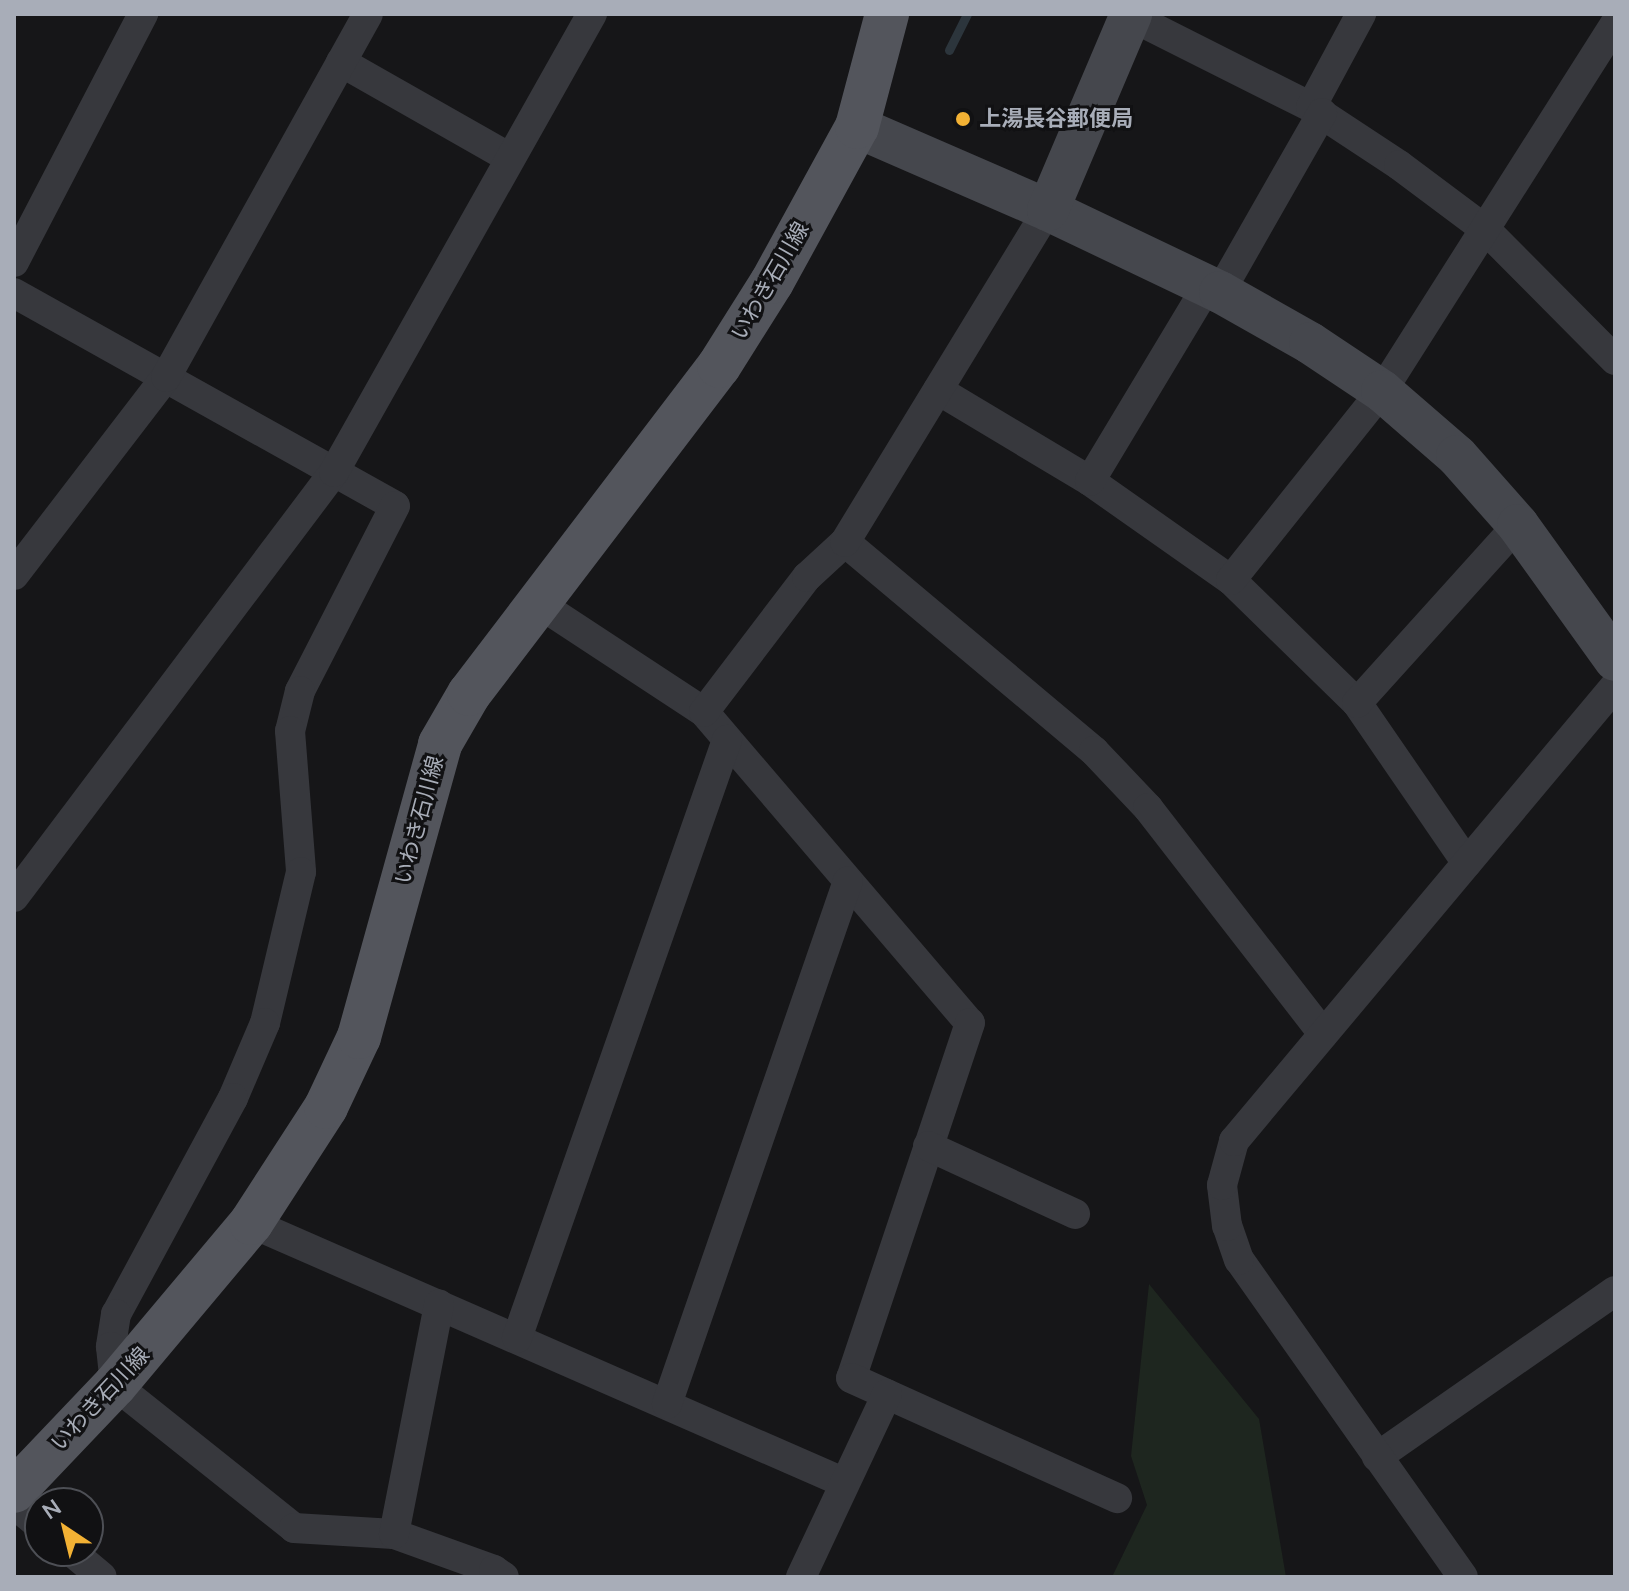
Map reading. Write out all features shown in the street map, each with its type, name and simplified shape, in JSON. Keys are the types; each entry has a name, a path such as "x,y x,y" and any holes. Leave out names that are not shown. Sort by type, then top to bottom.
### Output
{"main road":[{"name":"いわき石川線","path":"14,1491 115,1385 251,1223 326,1107 359,1037 440,744 469,694 719,366 772,282 857,127 887,14"}],"street":[{"path":"14,262 143,14"},
{"path":"14,575 166,377 368,14"},
{"path":"14,897 334,472 508,157 592,14"},
{"path":"1090,481 1214,289 1316,110 1361,14"},
{"path":"704,712 807,577 845,542 1048,210 1131,15 1316,110 1486,230 1615,360"},
{"path":"1231,580 1382,391 1615,24"},
{"path":"341,62 508,157"},
{"path":"857,127 1048,210 1214,289 1310,343 1382,391 1457,456 1518,525 1615,660"},
{"path":"14,293 395,506 300,691 290,731 301,872 265,1023 233,1098 116,1314 111,1347 115,1385 294,1528 394,1534 504,1577"},
{"path":"938,390 1090,481 1231,580 1357,703 1467,863"},
{"path":"1357,703 1518,525"},
{"path":"845,542 1094,751 1148,808 1323,1034"},
{"path":"538,603 704,712 970,1023 851,1378 1117,1498"},
{"path":"1463,1577 1239,1260 1227,1226 1222,1185 1234,1141 1615,686"},
{"path":"517,1338 727,740"},
{"path":"667,1404 848,881"},
{"path":"928,1146 1075,1214"},
{"path":"251,1223 845,1483"},
{"path":"1377,1457 1615,1291"},
{"path":"394,1534 439,1304"},
{"path":"801,1577 887,1394"}],"shaded area":[{"path":"1149,1284 1259,1419 1286,1577 1112,1577 1147,1505 1131,1456"}],"waterway":[{"path":"949,50 967,14"}],"place":[{"name":"上湯長谷郵便局","path":"963,119"}]}
